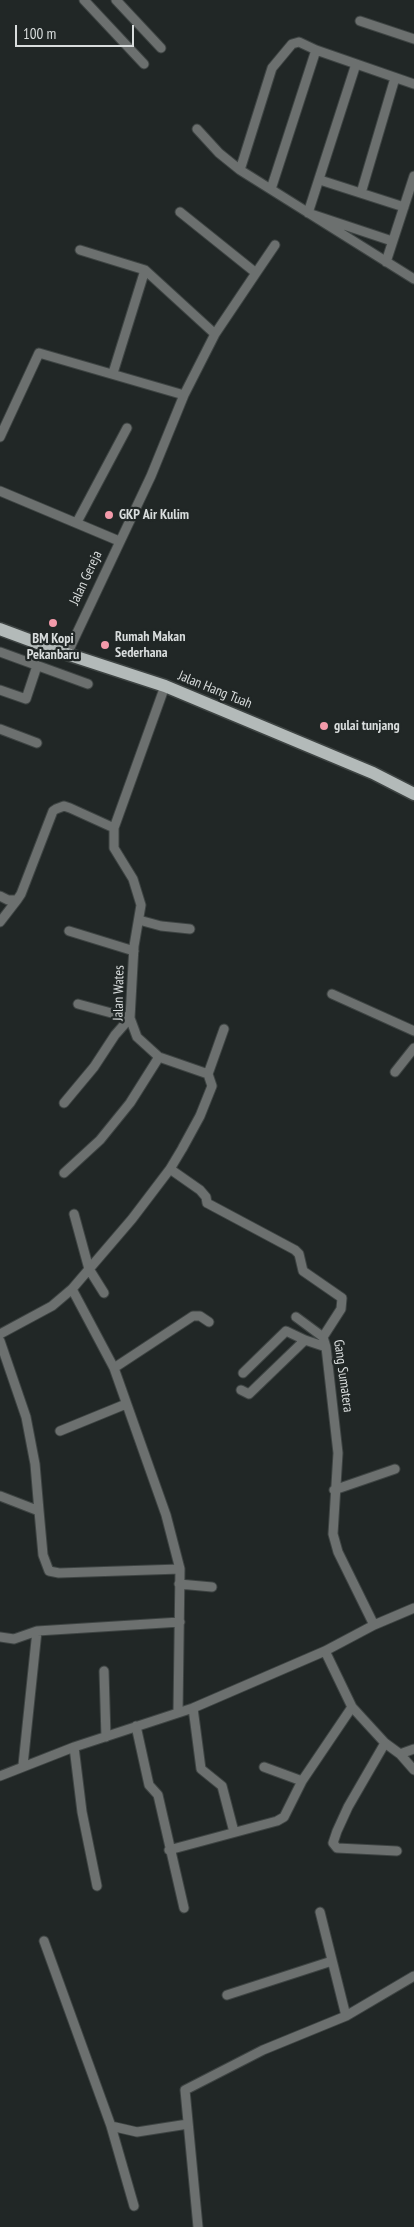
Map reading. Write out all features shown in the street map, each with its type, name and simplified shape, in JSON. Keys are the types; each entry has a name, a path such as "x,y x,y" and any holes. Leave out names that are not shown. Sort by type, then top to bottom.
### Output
{"main road":[{"name":"Jalan Hang Tuah","path":"0,629 67,654 166,686 346,761 414,794"}],"street":[{"path":"84,0 144,64"},
{"path":"116,0 161,48"},
{"path":"360,21 414,39"},
{"path":"240,170 272,68 290,46 296,42 414,84"},
{"path":"271,189 316,50"},
{"path":"308,213 356,64"},
{"path":"361,193 395,78"},
{"path":"197,129 218,153 240,170 414,280"},
{"path":"386,262 414,176"},
{"path":"320,180 404,206"},
{"path":"180,212 256,273"},
{"path":"308,213 392,241"},
{"name":"Jalan Gereja","path":"67,654 151,476 184,395 215,334 275,245"},
{"path":"80,250 145,270 215,334"},
{"path":"113,373 145,270"},
{"path":"0,437 39,354 113,373 184,395"},
{"path":"77,522 127,428"},
{"path":"0,491 119,541"},
{"path":"0,652 88,684"},
{"path":"0,690 26,699 37,666"},
{"name":"Jalan Wates","path":"166,686 114,828 114,848 120,861 133,879 141,905 134,951 130,1018 138,1037 159,1057 208,1074"},
{"path":"0,729 37,743"},
{"path":"0,922 17,900 53,811 64,806 114,828"},
{"path":"0,896 8,900 17,900"},
{"path":"139,920 161,926 190,929"},
{"path":"69,931 134,951"},
{"path":"332,994 414,1031"},
{"path":"64,1103 94,1067 115,1035 130,1018 78,1004"},
{"path":"0,1334 52,1306 72,1289 132,1219 170,1169 200,1116 212,1086 208,1074 224,1029"},
{"path":"395,1072 413,1052"},
{"path":"64,1173 100,1140 130,1104 159,1057"},
{"name":"Gang Sumatera","path":"170,1169 200,1190 206,1197 205,1207 296,1250 299,1254 303,1271 340,1295 343,1305 323,1337 326,1348 338,1453 334,1490 333,1534 338,1552 374,1625"},
{"path":"74,1214 89,1269 104,1293"},
{"path":"72,1289 114,1368 166,1516 180,1568 178,1712"},
{"path":"114,1368 193,1316 200,1316 209,1322"},
{"path":"296,1317 323,1337"},
{"path":"243,1372 286,1331 326,1348"},
{"path":"241,1390 248,1394 305,1340"},
{"path":"0,1341 26,1417 35,1464 43,1555 49,1571 59,1574 180,1568"},
{"path":"60,1431 126,1404"},
{"path":"334,1490 396,1469"},
{"path":"0,1496 39,1511"},
{"path":"179,1584 212,1587"},
{"path":"0,1776 23,1765 74,1747 193,1708 325,1651 374,1625 414,1608"},
{"path":"0,1637 14,1638 37,1631 180,1622"},
{"path":"23,1765 37,1631"},
{"path":"325,1651 352,1707 385,1743 400,1754 414,1770"},
{"path":"104,1671 106,1736"},
{"path":"170,1850 284,1817 302,1781 352,1707"},
{"path":"193,1708 201,1768 222,1786 234,1832"},
{"path":"136,1726 149,1785 158,1795 184,1908"},
{"path":"385,1743 348,1807 337,1830 334,1843 336,1847 397,1851"},
{"path":"74,1747 82,1812 97,1886"},
{"path":"400,1754 414,1749"},
{"path":"264,1767 302,1781"},
{"path":"320,1912 346,2016"},
{"path":"44,1942 111,2126 134,2206"},
{"path":"227,1994 332,1962"},
{"path":"198,2227 185,2090 263,2050 346,2016 414,1976"},
{"path":"111,2126 137,2132 188,2124"}],"place":[{"name":"GKP Air Kulim","path":"109,515"},
{"name":"BM Kopi Pekanbaru","path":"53,623"},
{"name":"Rumah Makan Sederhana","path":"105,645"},
{"name":"gulai tunjang","path":"324,726"}]}
